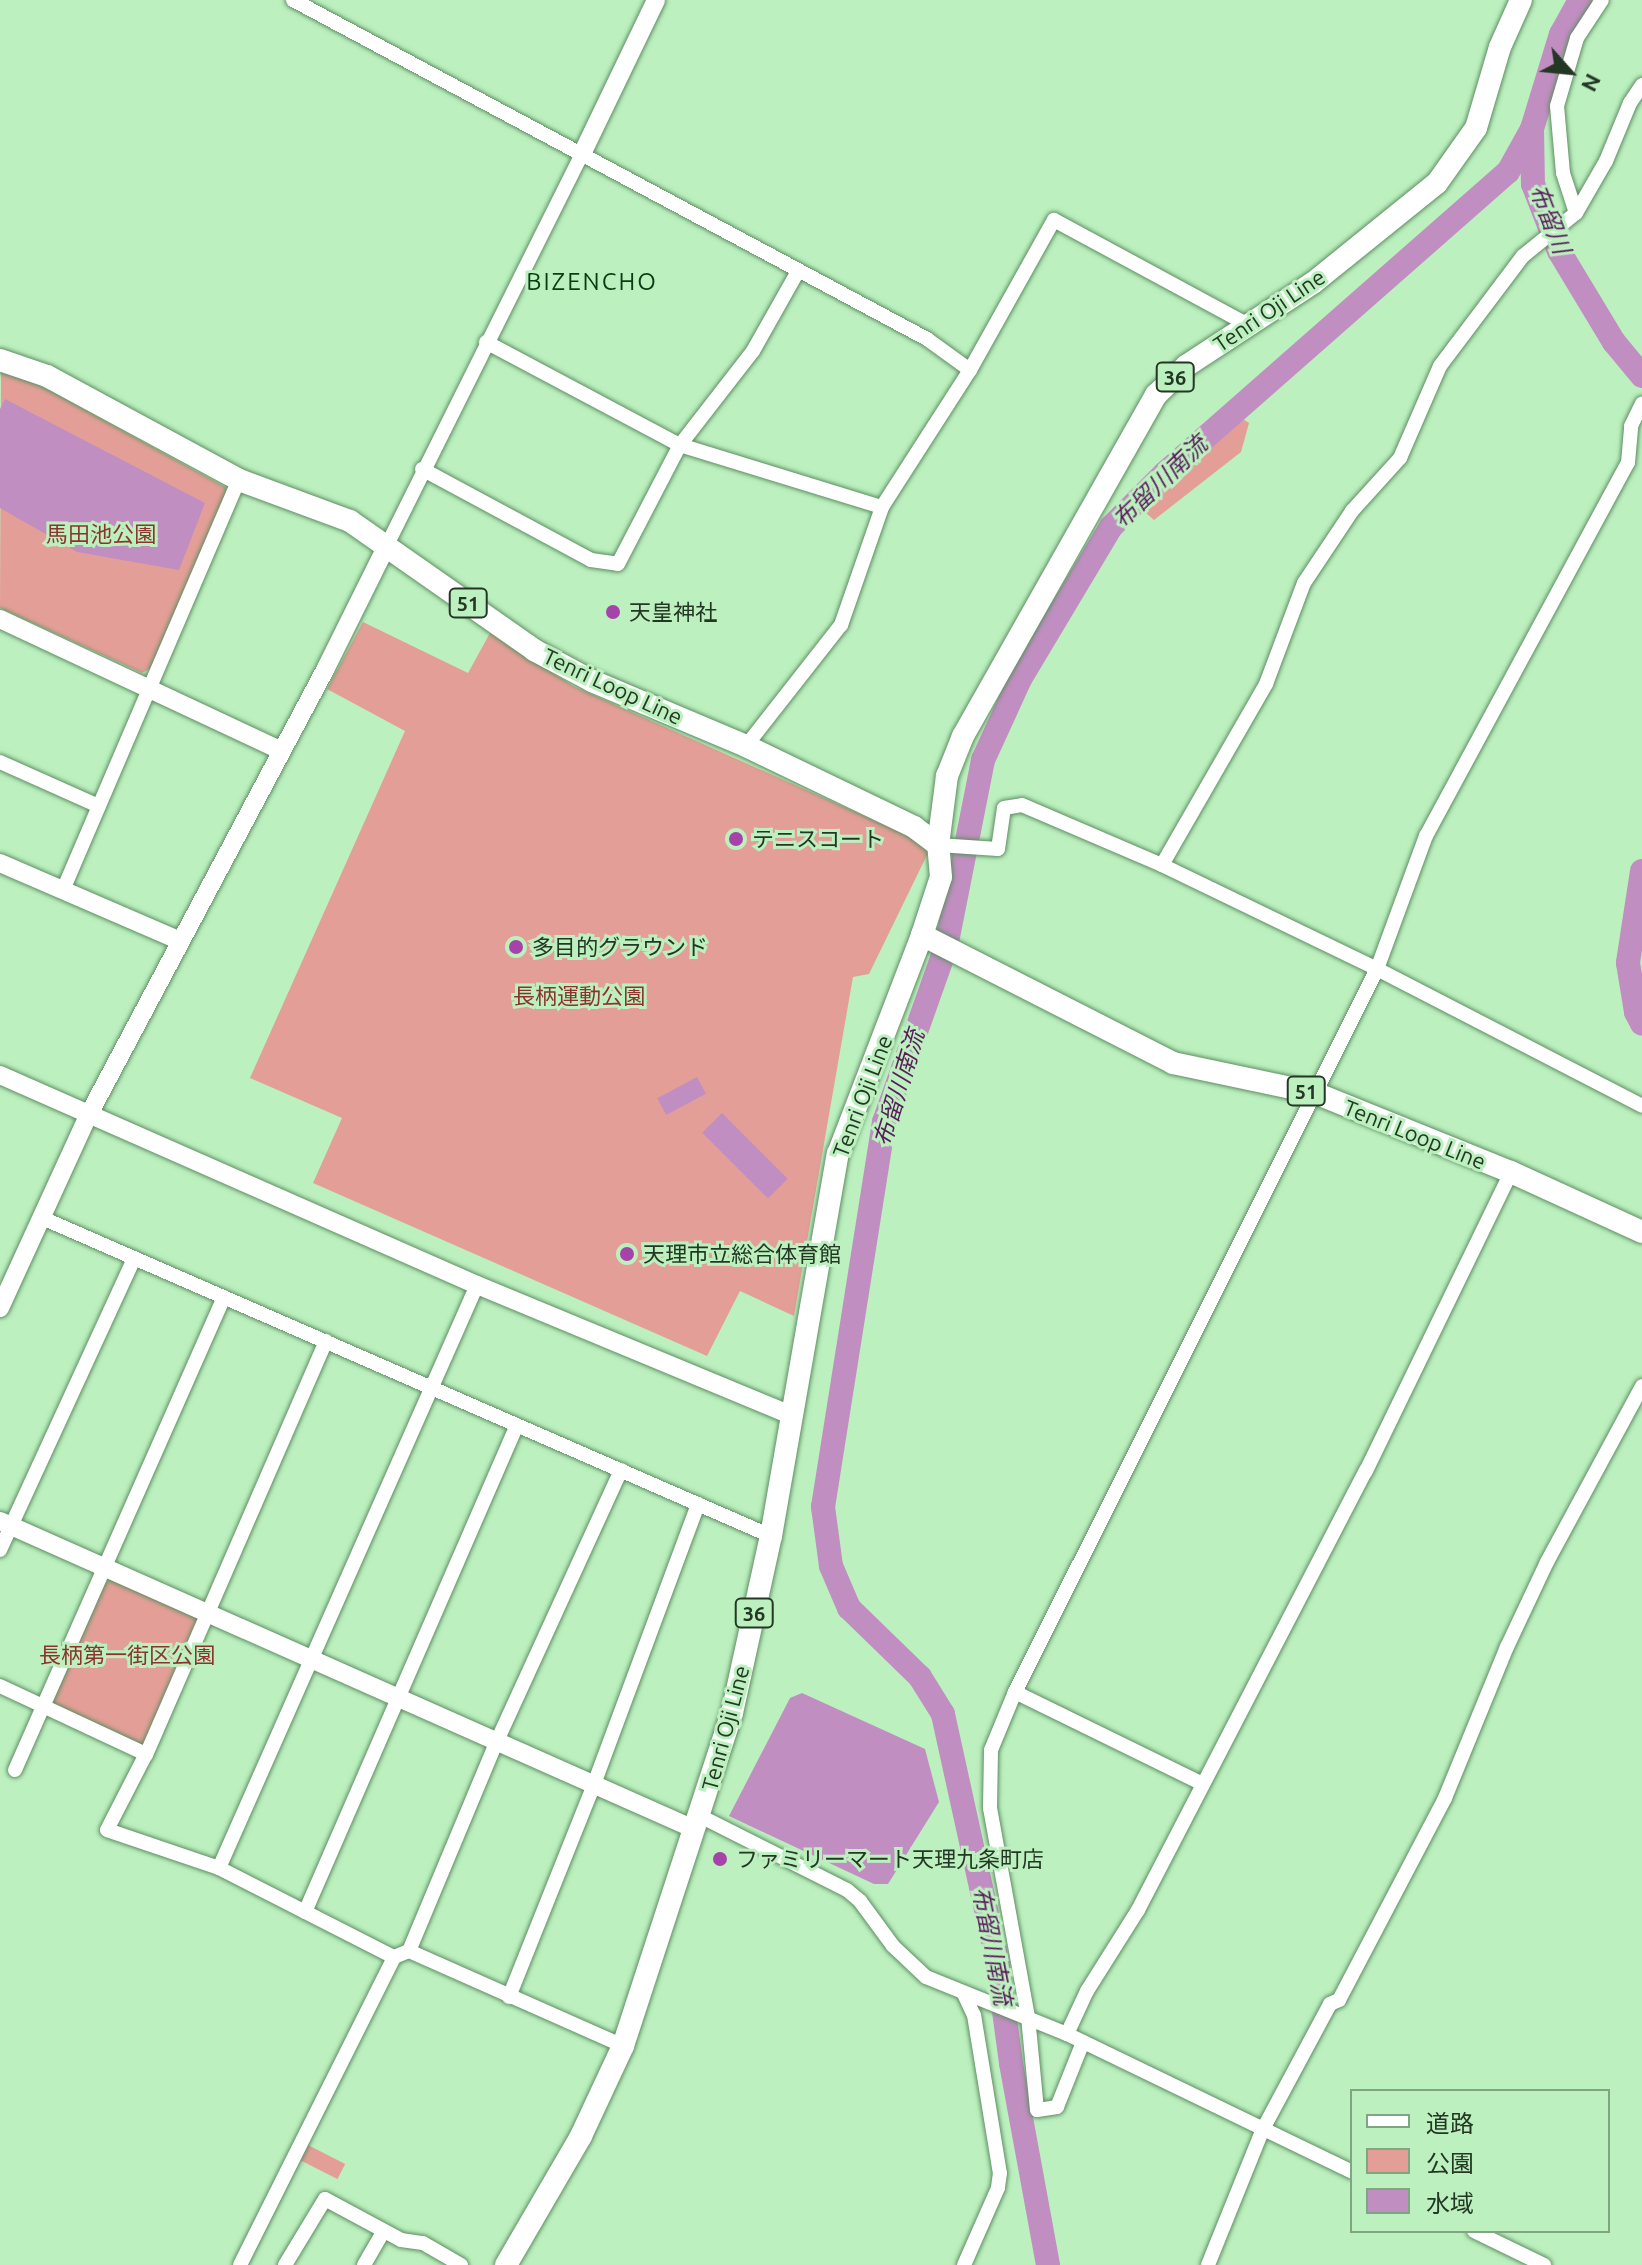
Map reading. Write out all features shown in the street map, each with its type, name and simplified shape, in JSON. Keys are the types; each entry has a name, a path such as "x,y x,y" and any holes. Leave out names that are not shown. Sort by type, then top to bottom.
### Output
{"main road":[{"name":"Tenri Oji Line","path":"506,2265 581,2136 623,2046 732,1713 771,1536 838,1154 926,936 941,877 947,776 963,736 1156,395 1186,366 1313,283 1437,183 1458,159 1476,128 1500,47 1521,0"},
{"name":"Tenri Loop Line","path":"0,360 47,376 239,480 350,521 534,650 592,681 746,746 914,827 944,845"},
{"name":"Tenri Loop Line","path":"926,936 1173,1063 1315,1093 1511,1172 1642,1232"}],"street":[{"path":"293,0 927,339 970,370"},
{"path":"0,1308 7,1276 387,545 656,0"},
{"path":"1574,215 1563,173 1557,106 1577,38 1602,0"},
{"path":"1162,865 1266,684 1304,583 1352,511 1400,458 1440,366 1523,256 1574,215 1606,161 1630,103 1642,85"},
{"path":"746,746 841,625 882,507 970,370 1054,220 1226,310 1246,324"},
{"path":"422,469 591,560 618,564 680,445 753,351 798,271"},
{"path":"486,342 680,445 882,507"},
{"path":"1083,2042 1057,2107 1037,2110 990,1808 991,1750 1015,1692 1377,969 1426,836 1628,463 1631,426 1640,404"},
{"path":"63,890 239,480"},
{"path":"0,619 282,751"},
{"path":"0,762 99,806"},
{"path":"944,845 998,849 1004,808 1016,803 1162,865 1377,969 1642,1106"},
{"path":"0,863 180,941"},
{"path":"0,1075 477,1285 793,1416"},
{"path":"1067,2034 1087,1991 1138,1910 1366,1471 1511,1172"},
{"path":"40,1217 771,1536"},
{"path":"0,1550 6,1524 134,1258"},
{"path":"219,1868 477,1285"},
{"path":"15,1770 224,1297"},
{"path":"326,1341 146,1754 107,1830 219,1868 394,1957"},
{"path":"1208,2265 1263,2129 1330,2004 1339,2000 1445,1798 1507,1647 1547,1562 1642,1386"},
{"path":"305,1912 517,1425"},
{"path":"240,2265 394,1957 409,1951 497,1741 621,1470"},
{"path":"509,1997 594,1784 698,1504"},
{"path":"6,1524 594,1784 697,1822 832,1879 860,1901 893,1946 926,1977 1067,2034 1350,2171"},
{"path":"0,1686 146,1754"},
{"path":"1015,1692 1203,1784"},
{"path":"409,1951 623,2046"},
{"path":"964,2265 998,2188 1000,2173 969,1996"},
{"path":"285,2265 325,2199 401,2240 423,2243 461,2265"},
{"path":"364,2265 384,2231"},
{"path":"1478,2233 1544,2265"}],"green space":[{"name":"馬田池公園","path":"1,369 49,390 225,487 228,494 153,667 142,673 0,608"},
{"path":"1235,414 1249,423 1241,452 1154,520 1139,507 1197,447"},
{"name":"長柄運動公園","path":"363,622 468,673 490,633 573,686 918,840 928,853 869,974 853,977 794,1316 740,1291 707,1356 313,1183 342,1118 250,1078 405,731 327,689"},
{"name":"長柄第一街区公園","path":"112,1579 204,1618 148,1745 140,1745 56,1708 49,1699 95,1590"},
{"path":"306,2144 345,2164 337,2179 298,2159"}],"water":[{"path":"5,399 205,503 179,570 77,552 0,508 0,409"},
{"path":"697,1077 706,1094 666,1115 657,1098"},
{"path":"722,1113 788,1179 768,1199 702,1133"},
{"path":"802,1693 925,1749 939,1802 888,1884 874,1884 729,1816 790,1698"}],"waterway":[{"name":"布留川","path":"1580,0 1561,34 1532,129 1533,184 1559,251 1614,342 1642,376"},
{"name":"布留川南流","path":"1048,2265 1011,2063 997,1960 943,1714 920,1677 849,1608 831,1566 823,1507 884,1122 946,947 983,760 1020,679 1111,527 1165,473 1508,172 1532,129"},
{"name":"布留川","path":"1642,871 1628,963 1636,1012 1642,1024"}],"place":[{"name":"天皇神社","path":"613,612"},
{"name":"テニスコート","path":"736,839"},
{"name":"多目的グラウンド","path":"516,947"},
{"name":"天理市立総合体育館","path":"627,1254"},
{"name":"ファミリーマート天理九条町店","path":"720,1859"}],"district":[{"name":"BIZENCHO","path":"592,282"}]}
